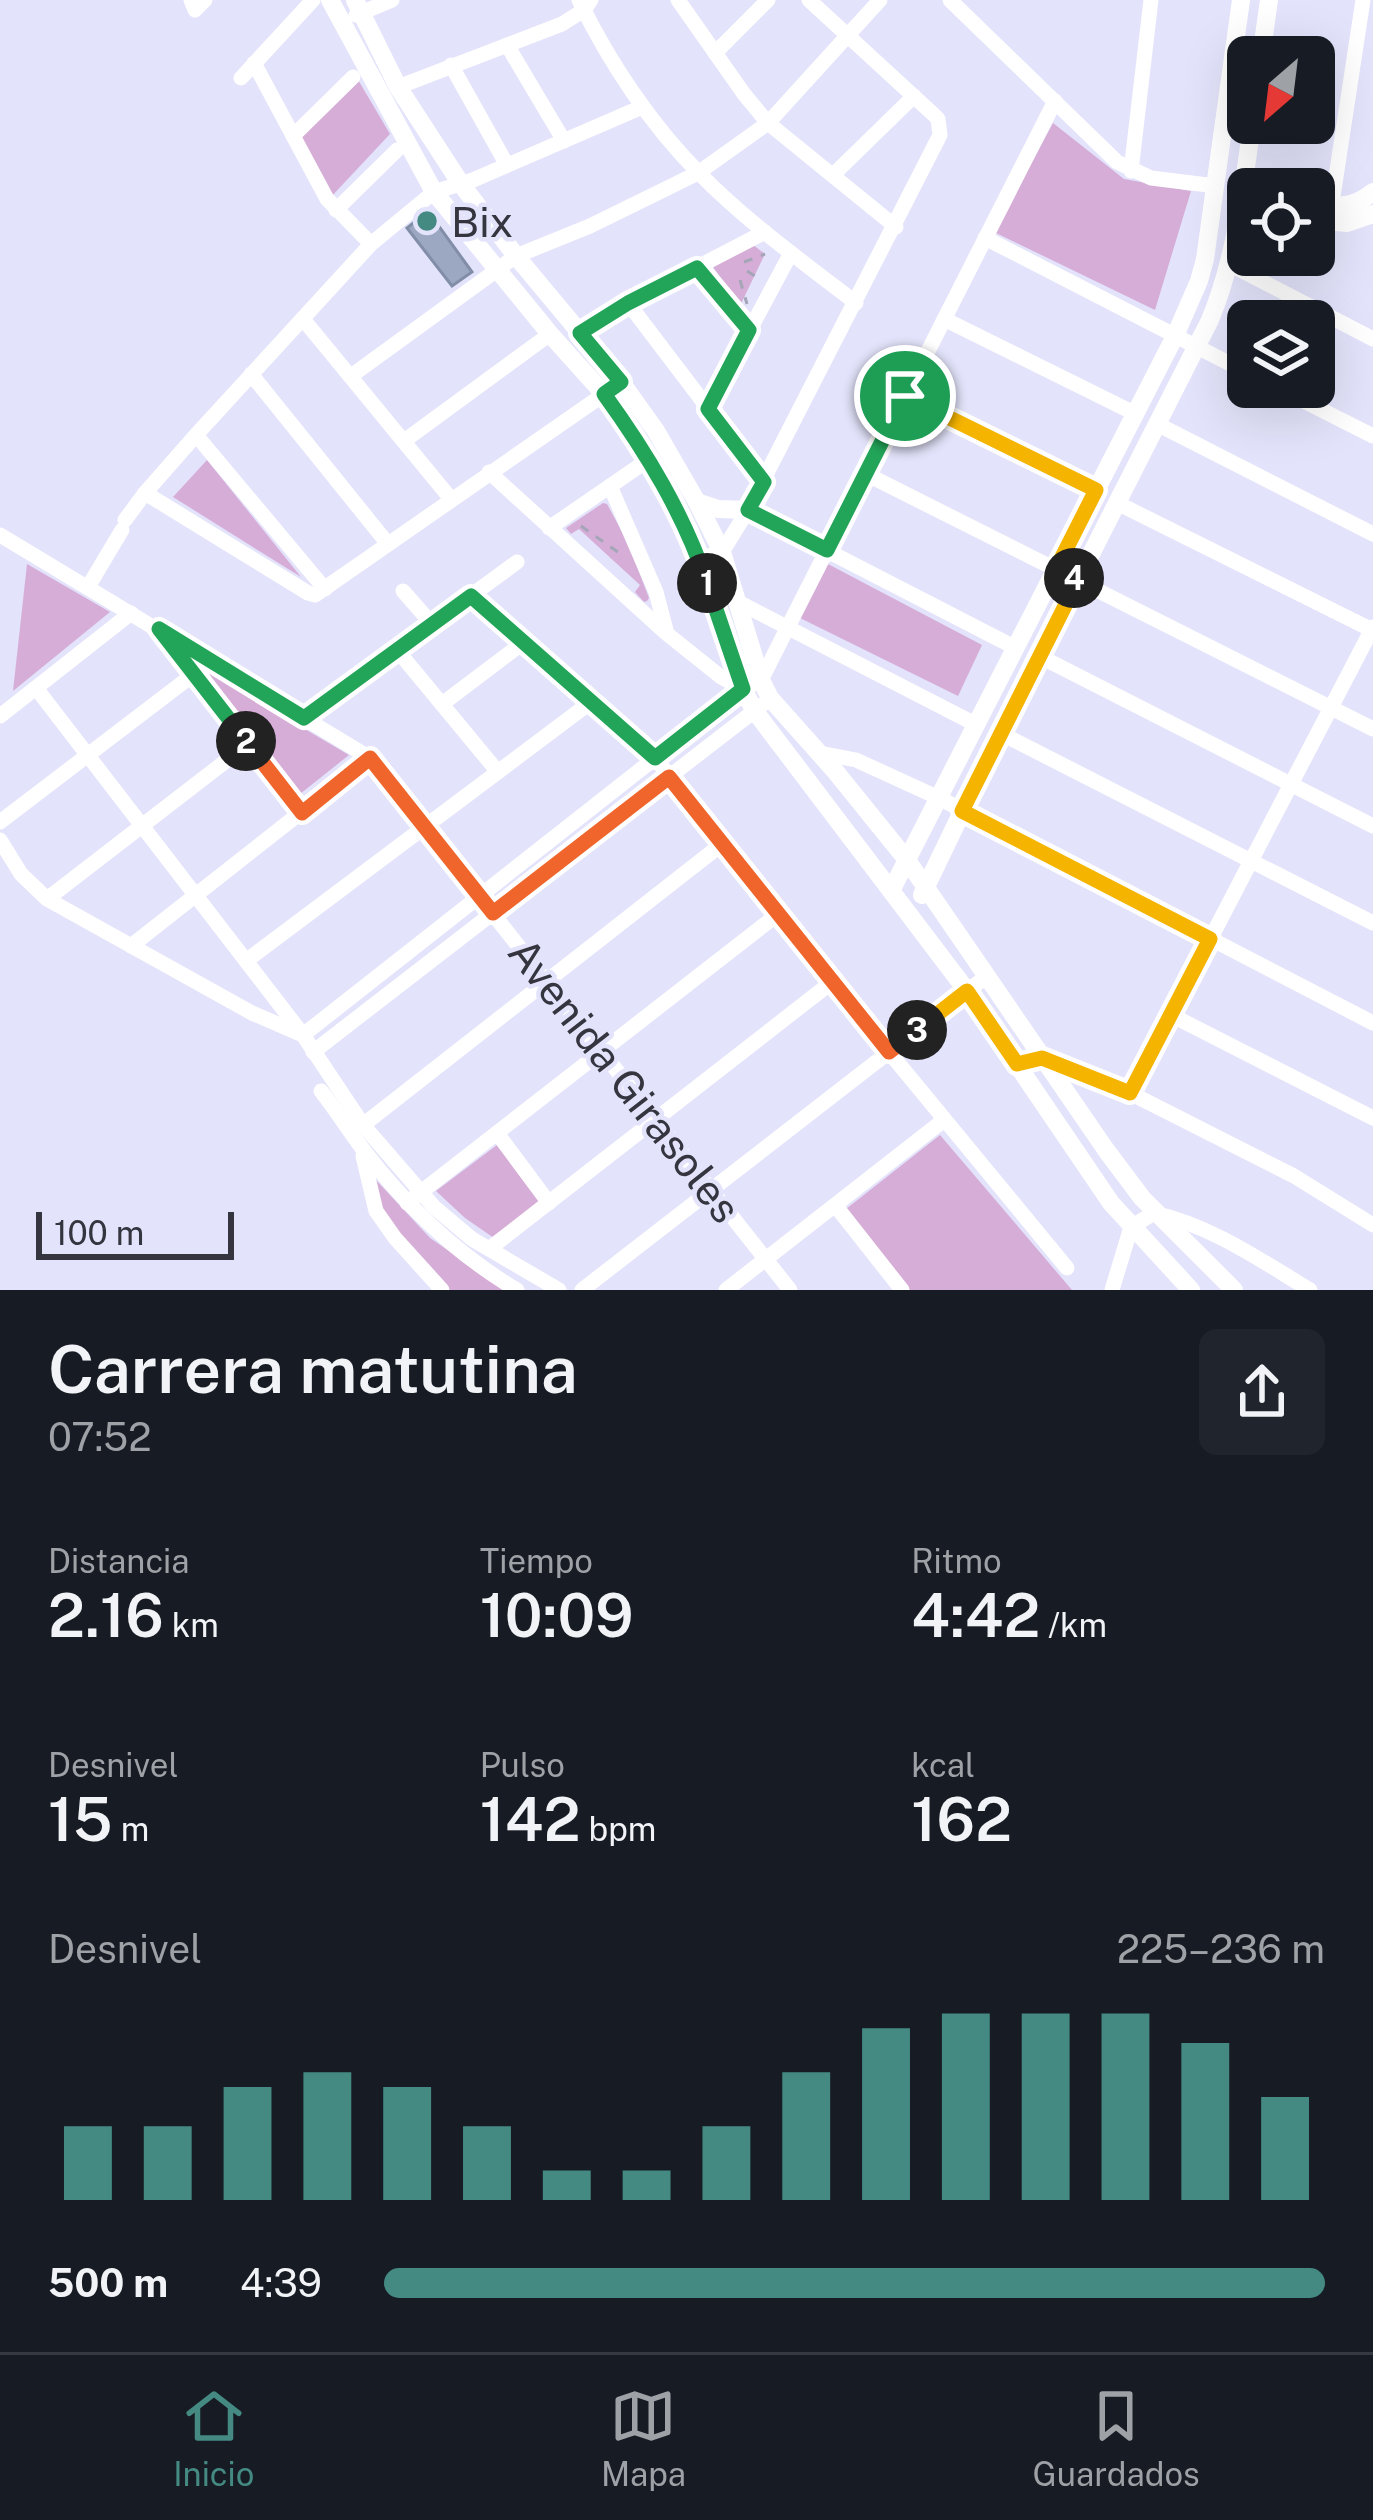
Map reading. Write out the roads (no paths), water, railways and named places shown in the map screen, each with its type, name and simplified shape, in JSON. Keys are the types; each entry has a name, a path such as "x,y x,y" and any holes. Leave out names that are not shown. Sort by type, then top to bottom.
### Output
{"street":[{"path":"191,0 195,10 205,0"},
{"path":"241,78 313,0"},
{"path":"331,0 434,192 550,334 656,431 722,552 740,603 757,694"},
{"path":"341,22 358,6 392,0"},
{"path":"678,0 768,123 896,226"},
{"path":"715,53 768,0"},
{"path":"699,559 722,552 764,482 940,135 938,119 809,0"},
{"path":"351,376 516,256 698,172 768,123 880,0"},
{"path":"950,0 1117,162 1151,178 1227,191"},
{"path":"1131,170 1150,0"},
{"path":"892,890 1136,414 1199,281 1210,231 1240,0"},
{"path":"1264,36 1269,0"},
{"path":"1331,168 1363,0"},
{"path":"398,87 562,24 584,3 643,107 698,172 856,303"},
{"path":"358,6 398,87 461,184 580,333 613,388 699,559 757,694 1111,1203 1191,1290"},
{"path":"507,45 564,141"},
{"path":"254,63 336,210 371,244"},
{"path":"451,65 507,165"},
{"path":"293,136 353,77"},
{"path":"833,175 914,97"},
{"path":"314,1052 669,777 757,694 1054,101"},
{"path":"88,587 145,493 371,244 434,192 643,107"},
{"path":"336,210 397,150"},
{"path":"1335,209 1370,208"},
{"path":"580,333 765,232"},
{"path":"985,238 1227,362"},
{"path":"708,409 787,250"},
{"path":"697,268 751,326"},
{"path":"911,915 1197,346 1227,271"},
{"path":"1252,276 1373,338"},
{"path":"628,303 764,482"},
{"path":"304,319 452,499"},
{"path":"944,319 1136,414"},
{"path":"404,441 550,334"},
{"path":"251,374 388,544"},
{"path":"145,493 308,593 322,591 613,388"},
{"path":"905,396 1096,490"},
{"path":"1318,408 1373,436"},
{"path":"1157,424 1373,534"},
{"path":"196,435 322,591"},
{"path":"549,527 648,460"},
{"path":"489,472 666,633 721,677 757,694 820,753 907,860 1154,1213 1234,1290"},
{"path":"866,474 1373,729"},
{"path":"610,486 645,564 666,633"},
{"path":"697,502 718,509 748,510 1016,648"},
{"path":"1117,502 1372,628 1130,1093"},
{"name":"Avenida Girasoles","path":"0,535 370,758 790,1290"},
{"path":"304,718 518,562"},
{"path":"403,591 432,624"},
{"path":"471,596 655,758 1067,1268"},
{"path":"740,603 976,724"},
{"path":"0,716 131,613"},
{"path":"159,629 302,813"},
{"path":"442,704 524,642"},
{"path":"397,650 498,772"},
{"path":"1039,656 1373,826"},
{"path":"0,822 194,674"},
{"path":"36,688 303,1034 414,1198 560,1290"},
{"path":"303,1034 655,758 757,694"},
{"path":"246,961 591,702"},
{"path":"1000,733 1373,923"},
{"path":"47,898 248,744"},
{"path":"820,753 856,760 939,798 1373,1023"},
{"path":"131,946 370,758"},
{"path":"0,841 21,874 47,898 252,1013 303,1034"},
{"path":"363,1125 722,844"},
{"path":"414,1198 778,914"},
{"path":"582,1290 986,976"},
{"path":"489,1249 832,982"},
{"path":"1171,1015 1373,1118"},
{"path":"1017,1064 1042,1058 1130,1093 1294,1176 1373,1225"},
{"path":"321,1091 361,1147 464,1256 517,1290"},
{"path":"726,1290 944,1120"},
{"path":"497,1133 549,1203"},
{"path":"361,1147 376,1210 442,1290"},
{"path":"835,1205 902,1290"},
{"path":"1112,1290 1131,1227 1154,1213 1215,1234 1310,1290"}],"place":[{"name":"Bix","path":"427,221"}]}
